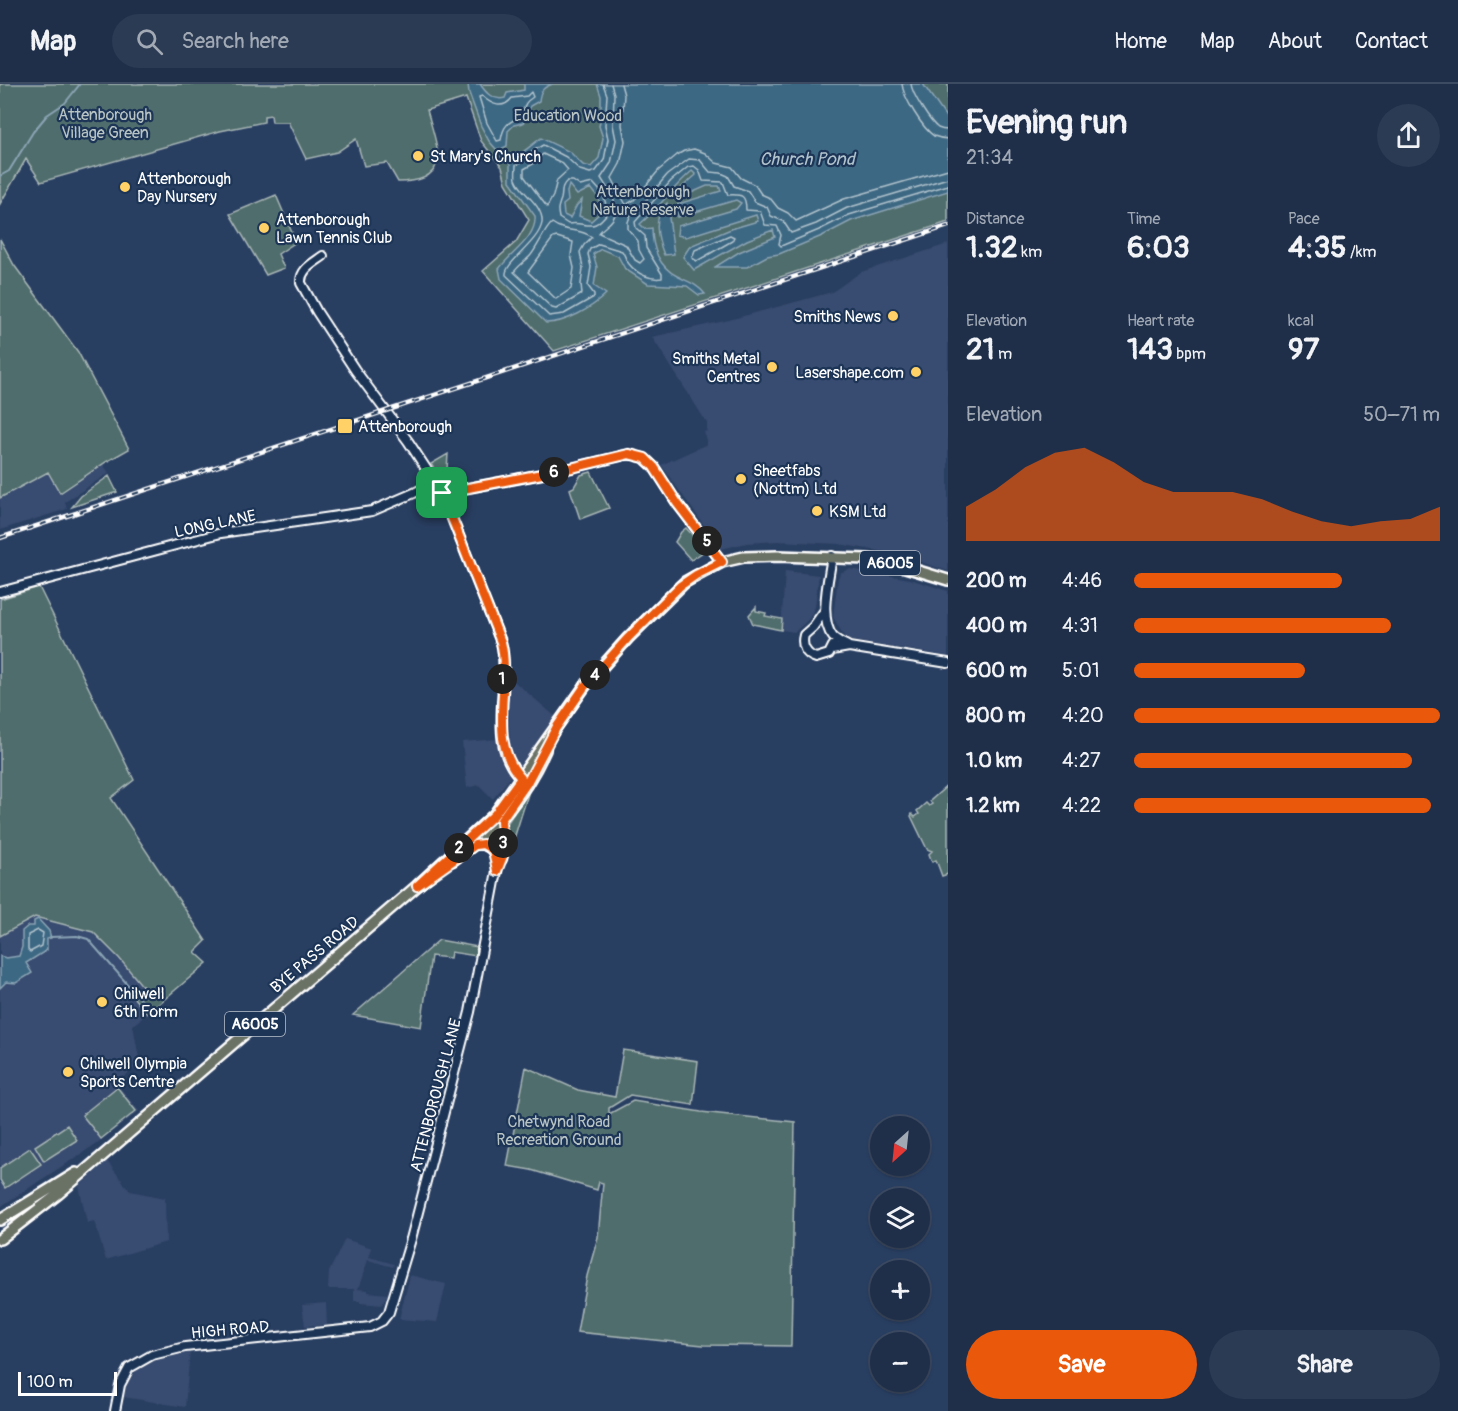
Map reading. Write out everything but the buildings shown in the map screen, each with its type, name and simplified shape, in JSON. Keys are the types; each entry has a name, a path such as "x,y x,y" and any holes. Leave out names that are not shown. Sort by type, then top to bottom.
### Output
{"main road":[{"name":"A6005","path":"524,781 585,686 685,582 722,562 744,557 832,556 892,563 948,580"},
{"name":"BYE PASS ROAD","path":"417,886 475,845 496,821 524,781"},
{"name":"BYE PASS ROAD","path":"0,1239 39,1210 496,821"},
{"name":"BYE PASS ROAD","path":"0,1220 93,1162"}],"street":[{"path":"323,256 308,267 301,277 304,291 442,493 501,642 503,734 509,764 524,781"},
{"path":"442,493 563,470 629,454 638,455 654,467 677,503 722,562"},
{"name":"LONG LANE","path":"0,592 221,533 372,510 414,494 435,482"},
{"path":"832,556 825,610 832,650"},
{"path":"825,610 813,627 807,631 803,640 806,652 812,657 823,657 832,650 849,647 948,663"},
{"path":"813,627 820,627 849,647"},
{"name":"ATTENBOROUGH LANE","path":"382,1321 392,1306 462,1044 481,961 497,871 496,821"},
{"path":"475,845 483,844 493,850 497,871"},
{"name":"HIGH ROAD","path":"114,1411 120,1385 129,1368 152,1355 185,1347 370,1327 382,1321"}],"shaded area":[{"path":"948,244 948,571 896,554 839,544 778,541 747,543 721,549 661,465 707,444 704,432 707,431 707,423 652,337 729,320 832,292 861,272"},
{"path":"103,464 109,473 65,502 67,509 0,530 0,498 48,472 61,493"},
{"path":"849,569 910,579 948,591 948,656 846,640 833,617 838,578 840,573"},
{"path":"785,571 819,575 815,607 809,619 795,632 781,630"},
{"path":"509,677 556,717 493,799 479,785 467,788 462,742 510,738 507,705"},
{"path":"35,917 93,932 119,958 144,989 135,998 147,1014 133,1025 140,1064 116,1083 139,1111 96,1144 0,1207 0,936"},
{"path":"107,1161 130,1191 165,1198 166,1242 106,1260 94,1221 87,1223 79,1186"},
{"path":"345,1239 372,1248 369,1257 394,1264 393,1267 368,1260 358,1289 388,1294 382,1305 354,1301 354,1289 328,1289 329,1272"},
{"path":"410,1275 446,1284 437,1322 399,1319"},
{"path":"326,1303 327,1325 305,1326 302,1305"},
{"path":"190,1351 185,1407 123,1397 127,1383 137,1370 148,1363"}],"green space":[{"name":"Attenborough Nature Reserve","path":"0,84 948,84 948,222 554,351 483,271 516,242 529,220 506,183 502,167 481,141 466,98 427,110 435,137 437,160 428,176 416,180 398,182 387,163 364,166 356,139 337,152 306,159 288,122 272,122 271,115 264,116 264,122 220,131 41,182 26,159 0,204"},
{"name":"Attenborough Lawn Tennis Club","path":"276,195 296,242 278,254 284,268 266,275 230,214"},
{"path":"0,239 14,265 78,352 129,449 60,493 48,472 0,498"},
{"path":"448,454 446,484 444,484 431,464"},
{"path":"591,472 609,508 580,519 570,489 574,487 581,475"},
{"path":"109,476 117,492 72,507 81,496"},
{"path":"686,528 706,550 691,560 675,542"},
{"path":"39,587 134,780 111,798 206,941 195,952 207,963 147,1014 134,998 144,988 93,932 35,917 0,936 0,599"},
{"path":"756,607 756,611 766,613 765,616 782,619 781,630 753,624 749,615"},
{"path":"948,785 948,874 942,876 936,860 932,862 929,854 932,851 927,849 911,816 912,814 915,817 919,814 917,811 926,803 929,806 932,804 930,801"},
{"path":"529,791 511,848 506,825"},
{"path":"439,940 478,947 476,956 451,952 450,958 431,956 421,1027 353,1015"},
{"name":"Chetwynd Road Recreation Ground","path":"623,1050 698,1061 693,1105 630,1095 609,1108 609,1114 633,1101 701,1112 795,1122 791,1346 703,1345 577,1332 587,1276 598,1237 603,1183 599,1182 597,1190 531,1170 507,1166 526,1067 578,1090 615,1097"},
{"path":"117,1087 136,1111 101,1139 82,1115"},
{"path":"67,1125 77,1140 44,1161 35,1146"},
{"path":"30,1148 41,1164 5,1188 0,1180 0,1168"}],"water":[{"path":"468,84 480,84 490,96 501,99 505,98 507,93 524,90 524,84 553,84 544,88 539,101 530,106 523,123 514,125 508,131 507,146 496,149 481,126"},
{"name":"Church Pond","path":"597,84 923,84 948,120 948,191 851,221 822,236 779,254 767,256 747,267 715,267 739,252 775,237 773,230 747,240 694,270 683,257 690,246 731,229 758,221 756,215 686,237 677,235 678,226 736,209 741,203 736,200 678,217 676,210 678,204 721,191 719,186 707,186 675,200 673,195 696,175 692,171 640,224 645,229 652,228 655,250 666,268 696,285 705,294 699,295 687,286 648,284 625,269 618,256 601,249 593,254 597,267 594,286 606,294 578,314 546,323 501,279 499,269 532,231 535,216 510,181 510,159 541,138 570,152 583,165 591,167 599,158 603,138 599,126 601,96","holes":["569,185 577,195 591,188 598,197 602,211 591,221 579,216 582,200 570,218 564,215 563,205 568,201"]},
{"path":"667,203 674,254 664,255 657,228 659,214"},
{"path":"38,919 49,931 51,938 47,939 47,950 26,963 32,973 16,983 6,982 0,988 0,956 6,958 19,956 22,947 22,931 28,926 34,926 34,921"}],"waterway":[{"path":"0,176 9,171 33,132 47,115 65,103 80,84"},
{"path":"50,937 77,936 88,939 149,1009"}],"railway":[{"path":"0,538 948,226"}],"place":[{"name":"St Mary's Church","path":"418,156"},
{"name":"Attenborough Day Nursery","path":"125,187"},
{"name":"Attenborough Lawn Tennis Club","path":"264,228"},
{"name":"Smiths News","path":"893,316"},
{"name":"Smiths Metal Centres","path":"772,367"},
{"name":"Lasershape.com","path":"916,372"},
{"name":"Attenborough","path":"345,426"},
{"name":"Sheetfabs (Nottm) Ltd","path":"741,479"},
{"name":"KSM Ltd","path":"817,511"},
{"name":"Chilwell 6th Form","path":"102,1002"},
{"name":"Chilwell Olympia Sports Centre","path":"68,1072"}],"route":[{"path":"629,454 638,455 654,467 677,503 722,562 680,586 628,638 567,710 536,769 501,820 503,856 497,871 493,850 483,844 475,845 417,886 494,815 521,778 509,764 503,734 501,711 503,650 501,642 442,493 563,470 629,454"}],"park label":[{"name":"Education Wood","path":"568,115"},
{"name":"Attenborough Village Green","path":"105,123"}]}
